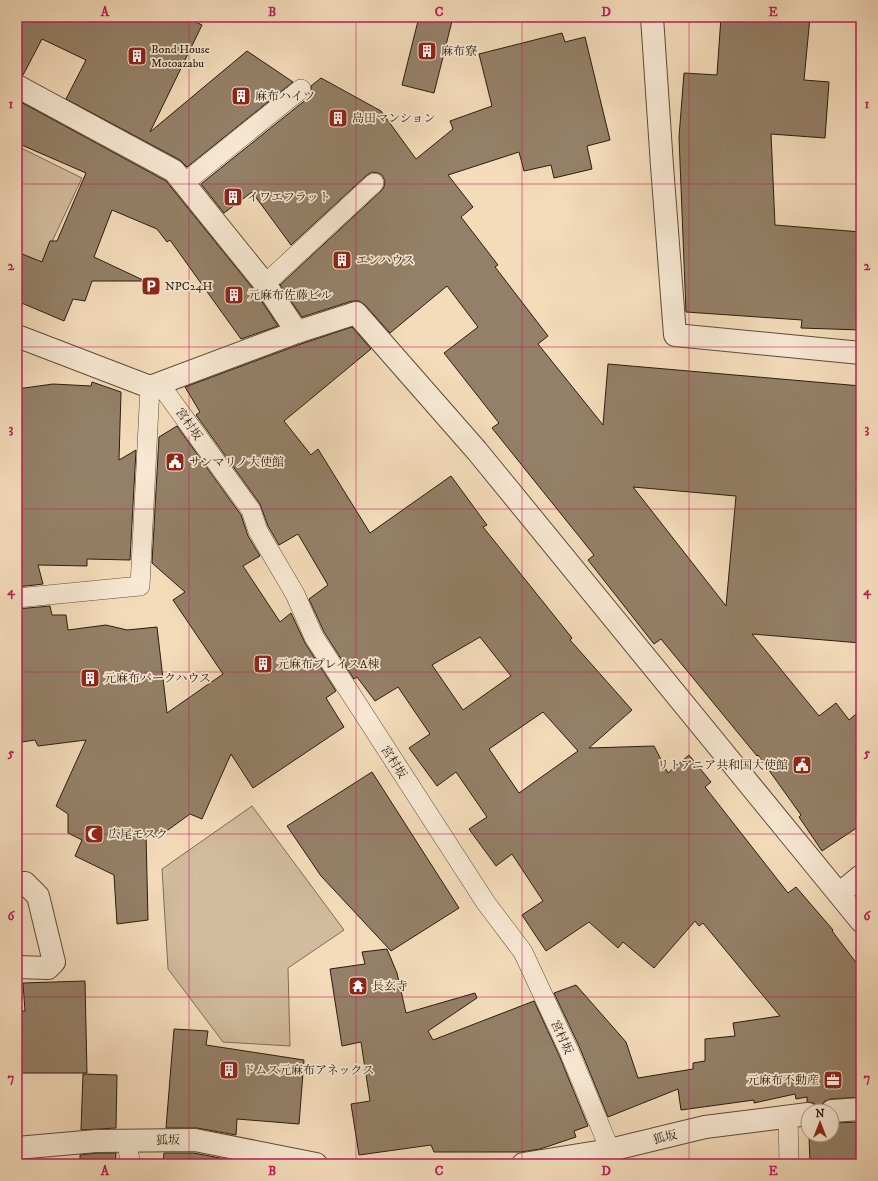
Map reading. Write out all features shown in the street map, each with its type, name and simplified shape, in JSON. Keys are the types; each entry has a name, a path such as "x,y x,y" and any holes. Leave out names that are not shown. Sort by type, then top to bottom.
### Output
{"street":[{"path":"652,17 675,335 861,353"},
{"path":"17,86 174,171 265,284 296,332"},
{"path":"17,336 155,385 296,332 356,313 482,457 861,921"},
{"path":"839,894 861,876"},
{"path":"17,883 25,883 38,896 54,962 48,968 17,967"},
{"path":"840,1110 861,1109"},
{"name":"狐坂","path":"523,1164 610,1150 706,1127 798,1115"},
{"name":"狐坂","path":"17,1148 96,1141 195,1140 316,1164"}],"lane":[{"path":"183,184 300,89"},
{"path":"265,284 374,183"},
{"path":"17,598 140,586 155,385"},
{"name":"宮村坂","path":"155,385 251,510 258,531 295,594 314,637 486,903 522,952 569,1051 610,1150"},
{"path":"789,1164 798,1115"},
{"path":"126,1141 131,1164"}],"shaded area":[{"path":"17,146 82,178 42,263 17,253"},
{"path":"252,806 344,930 288,968 290,1046 223,1042 168,969 162,869"}],"building":[{"path":"17,17 185,17 202,25 150,132 247,51 293,82 187,167 180,160 66,99 86,60 42,39 23,75 17,74"},
{"name":"麻布寮","path":"419,17 453,17 434,93 402,85"},
{"path":"721,17 810,17 804,80 829,82 825,138 771,134 775,225 861,232 861,330 801,328 802,320 686,312 679,137 684,73 717,75"},
{"path":"562,33 565,42 585,37 610,140 587,146 592,169 554,178 551,165 524,171 519,152 448,175 473,207 461,217 498,265 495,267 548,336 538,344 603,425 608,364 861,386 861,643 752,634 819,716 836,703 849,720 861,710 861,825 822,851 799,817 801,815 758,755 757,756 661,639 654,644 588,560 594,555 492,428 499,423 444,353 478,327 447,286 390,333 365,305 359,301 352,301 302,317 280,285 381,191 384,187 385,181 382,175 372,172 367,175 291,245 252,192 224,213 201,184 308,98 311,93 311,86 321,78 381,111 416,159 453,129 450,121 492,106 479,54","holes":["633,487 736,496 726,606"]},
{"path":"17,100 166,181 255,291 278,326 241,339 170,240 167,242 157,229 112,210 94,257 145,281 92,281 85,301 73,299 64,321 17,301 17,252 42,262 50,241 57,241 86,173 17,143"},
{"path":"352,327 371,349 284,421 311,455 318,449 370,533 451,476 487,525 483,527 572,638 570,640 632,710 589,748 654,746 668,773 689,755 711,782 705,787 788,893 796,887 833,930 832,931 861,969 861,1097 831,1099 823,1103 813,1103 807,1102 807,1097 796,1099 795,1094 754,1103 754,1100 681,1110 678,1089 608,1117 579,1046 554,993 576,985 626,1042 638,1078 693,1069 693,1063 705,1061 705,1039 735,1036 733,1023 780,1016 703,923 699,926 695,921 654,968 623,942 618,948 589,922 546,951 522,915 543,901 512,854 496,866 469,829 487,817 456,772 437,786 409,748 430,734 398,687 375,701 357,677 354,679 324,632 309,599 328,585 298,534 279,545 268,526 260,504 196,415 200,412 185,387 301,344","holes":["480,637 511,676 463,710 432,665","543,712 578,751 519,793 489,749"]},
{"path":"92,382 121,392 119,460 136,450 130,560 87,559 87,566 38,565 43,584 17,587 17,389 53,384 91,386"},
{"path":"177,426 241,515 248,536 260,556 243,566 280,622 291,613 305,643 336,691 326,698 344,727 253,788 231,754 202,819 190,814 157,838 146,834 148,920 117,924 114,875 75,856 82,840 68,833 68,814 56,806 86,740 38,746 35,740 22,742 17,701 17,609 50,606 52,615 66,615 68,630 106,625 127,630 157,627 167,713 223,674 173,600 185,592 152,563 159,437"},
{"path":"372,772 459,908 391,951 321,876 287,826"},
{"path":"387,949 397,973 406,1013 475,993 477,998 428,1031 433,1040 534,1001 559,1055 588,1126 574,1131 576,1137 540,1149 521,1152 434,1152 431,1145 359,1155 351,1104 370,1101 361,1042 342,1046 330,969 365,964 362,952"},
{"path":"85,981 87,1073 17,1073 17,1011 25,1011 23,983"},
{"name":"ドムス元麻布アネックス","path":"174,1029 208,1031 206,1045 304,1060 299,1124 237,1119 236,1135 197,1128 166,1128"},
{"path":"83,1074 117,1075 116,1128 81,1130"},
{"path":"861,1122 861,1164 810,1164 809,1143 840,1143 840,1123"},
{"path":"116,1153 115,1164 80,1164 80,1155"},
{"path":"164,1153 194,1153 235,1161 235,1164 163,1164"}],"place":[{"name":"麻布寮","path":"427,51"},
{"name":"Bond House Motoazabu","path":"137,56"},
{"name":"麻布ハイツ","path":"241,96"},
{"name":"島田マンション","path":"338,118"},
{"name":"イワエフラット","path":"233,197"},
{"name":"エンハウス","path":"342,260"},
{"name":"NPC24H","path":"151,286"},
{"name":"元麻布佐藤ビル","path":"234,295"},
{"name":"サンマリノ大使館","path":"175,462"},
{"name":"元麻布プレイスA棟","path":"263,664"},
{"name":"元麻布パークハウス","path":"90,678"},
{"name":"リトアニア共和国大使館","path":"802,765"},
{"name":"広尾モスク","path":"94,834"},
{"name":"長玄寺","path":"358,986"},
{"name":"ドムス元麻布アネックス","path":"229,1070"},
{"name":"元麻布不動産","path":"833,1080"}]}
